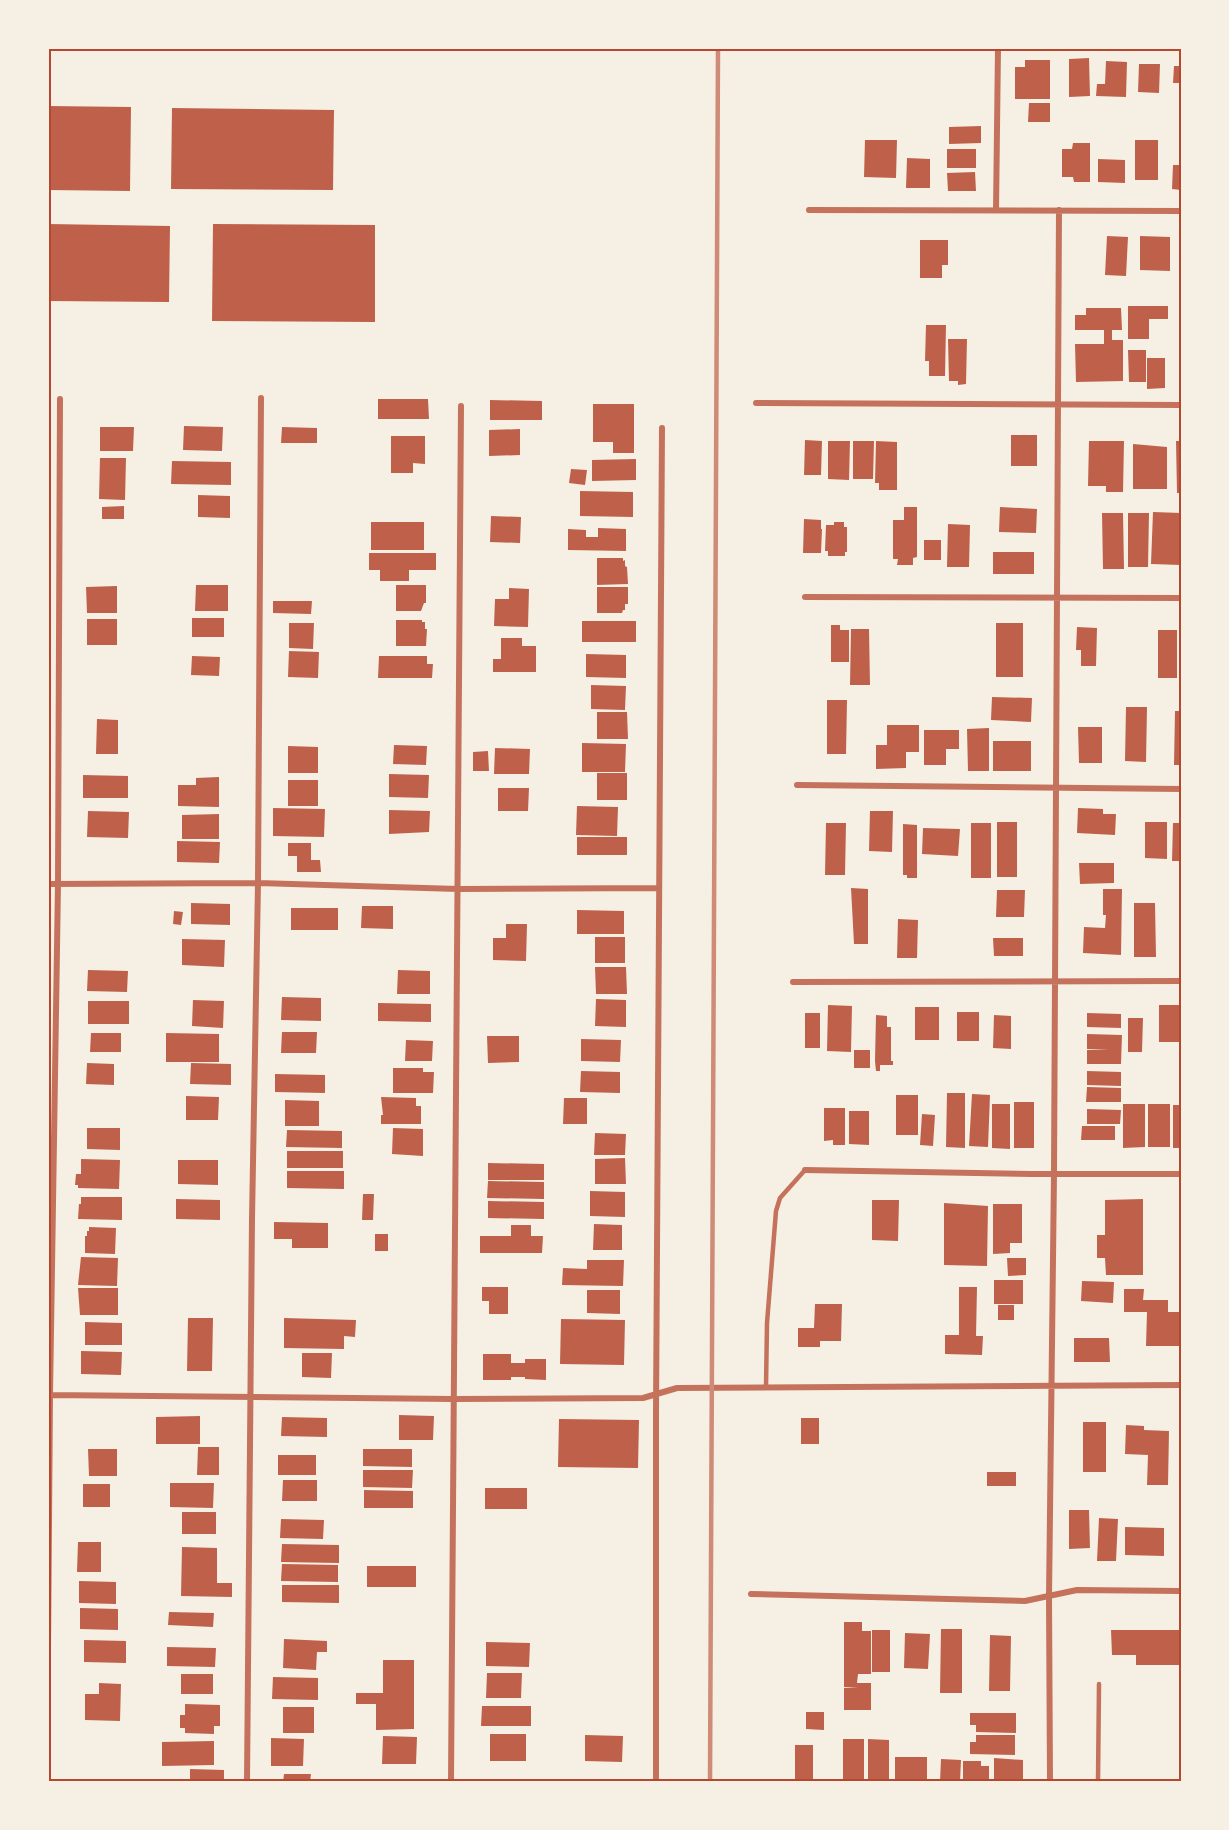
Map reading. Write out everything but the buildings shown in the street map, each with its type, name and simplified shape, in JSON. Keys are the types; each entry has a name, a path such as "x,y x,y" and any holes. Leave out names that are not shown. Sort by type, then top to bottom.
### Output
{"street":[{"path":"996,210 998,48"},
{"path":"809,210 1181,211"},
{"path":"1050,1782 1049,1597 1054,1174 1059,210"},
{"path":"247,1782 252,1195 258,883 261,398"},
{"path":"48,1649 49,1395 58,884 60,399"},
{"path":"756,403 1181,405"},
{"path":"451,1782 461,406"},
{"path":"656,1782 658,888 662,428"},
{"path":"805,597 1181,598"},
{"path":"797,785 1181,789"},
{"path":"48,884 258,883 458,889 658,888"},
{"path":"793,982 1181,981"},
{"path":"805,1170 1181,1174"},
{"path":"49,1395 453,1399 643,1398 677,1388 1181,1385"},
{"path":"751,1594 1025,1601 1077,1590 1181,1591"}],"lane":[{"path":"766,1387 767,1323 776,1211 780,1198 805,1170"},
{"path":"1098,1782 1099,1684"}],"railway":[{"path":"710,1782 718,48"}]}
